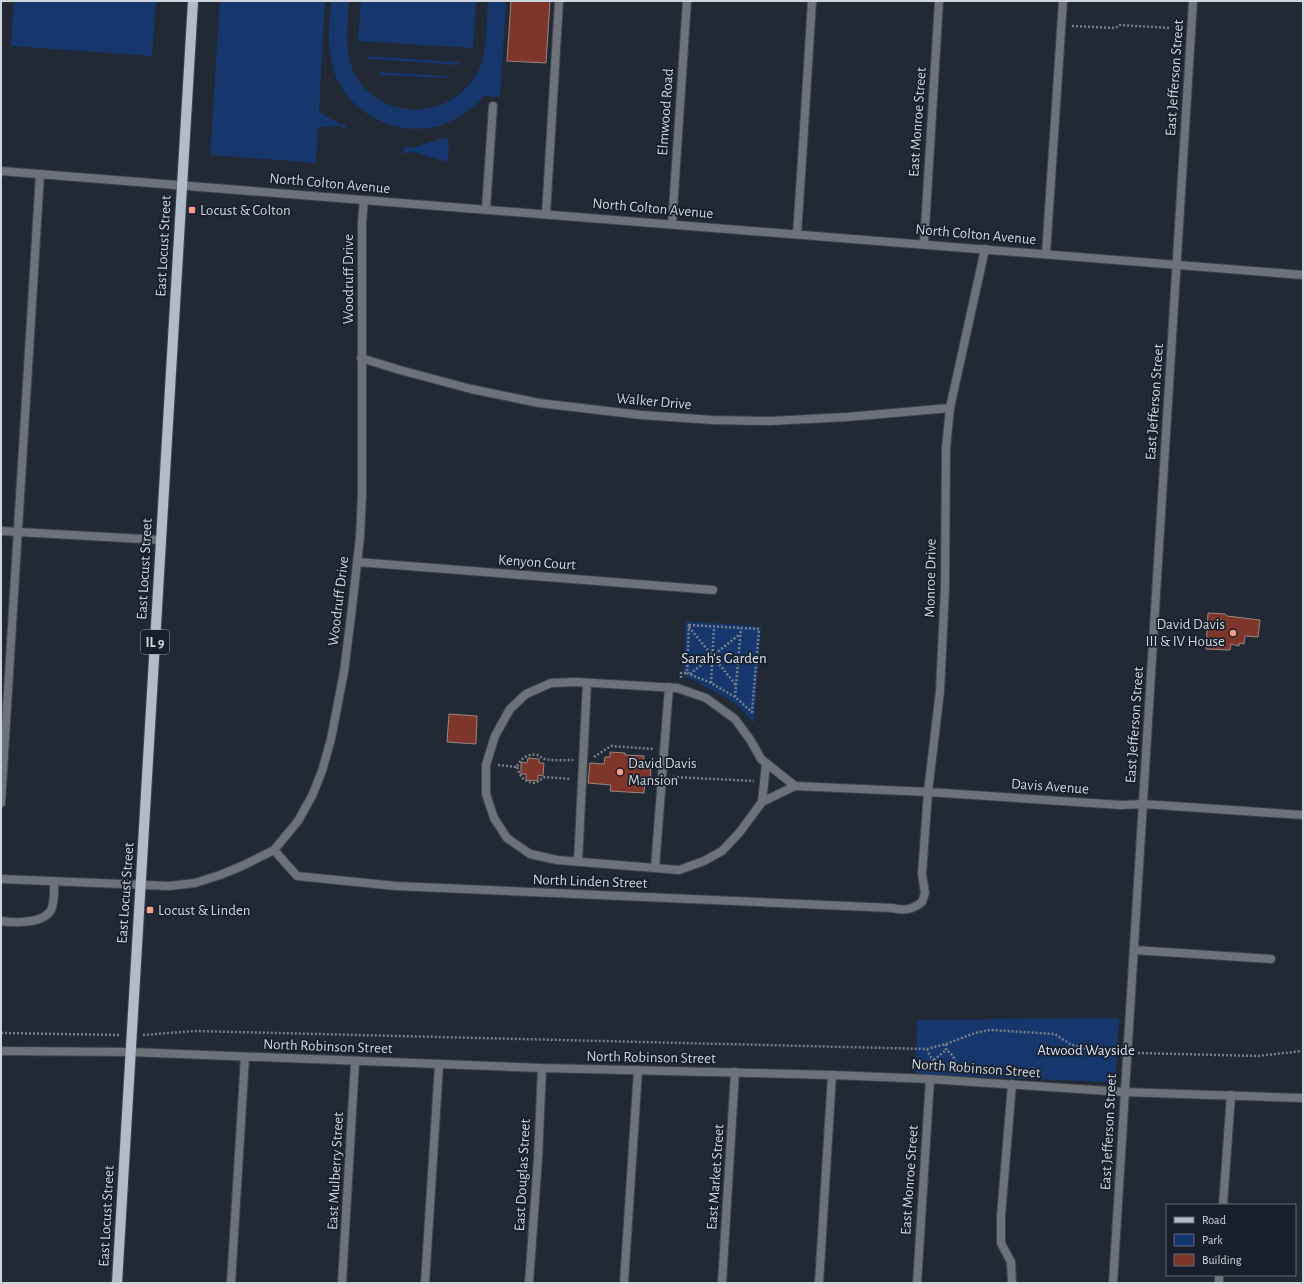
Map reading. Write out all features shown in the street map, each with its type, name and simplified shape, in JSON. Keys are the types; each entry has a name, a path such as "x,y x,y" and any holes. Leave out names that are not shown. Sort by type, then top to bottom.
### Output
{"main road":[{"name":"East Locust Street","path":"117,1283 193,1"}],"street":[{"path":"546,214 559,1"},
{"name":"Elmwood Road","path":"672,224 687,1"},
{"path":"796,234 812,1"},
{"name":"East Monroe Street","path":"924,244 939,1"},
{"path":"1046,254 1063,1"},
{"name":"East Jefferson Street","path":"1113,1283 1193,1"},
{"path":"486,209 493,106"},
{"name":"North Colton Avenue","path":"1,171 1303,275"},
{"path":"1,803 40,174"},
{"name":"Woodruff Drive","path":"141,886 169,886 195,883 242,866 274,850 298,821 312,796 322,771 344,672 360,537 362,495 362,223 364,200"},
{"name":"Monroe Drive","path":"916,907 922,902 925,893 922,874 928,792 940,691 945,588 946,448 950,408 985,249"},
{"name":"Walker Drive","path":"361,358 422,376 539,403 641,415 713,420 770,421 847,417 950,408"},
{"path":"1,531 160,540"},
{"name":"Kenyon Court","path":"357,562 714,590"},
{"path":"551,683 587,683 669,687 677,688 706,698 735,719 751,741 761,759 794,786 762,802 739,833 722,851 704,861 679,870 557,860 530,854 507,838 494,818 486,794 486,765 495,736 510,709 526,694 551,683"},
{"path":"578,862 587,683"},
{"path":"655,868 669,687"},
{"path":"762,802 766,764"},
{"name":"Davis Avenue","path":"794,786 928,792 1121,805 1143,804 1303,815"},
{"name":"North Linden Street","path":"274,850 297,876 396,886 892,908 900,910 908,910 916,907"},
{"path":"1,879 141,886"},
{"path":"1,921 14,923 39,919 48,914 53,904 54,882"},
{"path":"1134,950 1271,959"},
{"name":"North Robinson Street","path":"1,1051 130,1052 439,1065 832,1075 930,1079 1124,1092 1300,1098"},
{"path":"231,1283 245,1057"},
{"name":"East Mulberry Street","path":"342,1283 355,1062"},
{"path":"425,1283 439,1065"},
{"name":"East Douglas Street","path":"530,1283 542,1068"},
{"path":"624,1283 638,1070"},
{"name":"East Market Street","path":"722,1283 735,1072"},
{"path":"819,1283 832,1075"},
{"name":"East Monroe Street","path":"917,1283 930,1079"},
{"path":"1012,1084 1001,1216 1002,1243 1011,1262 1012,1283"},
{"path":"1224,1204 1231,1095"}],"path":[{"path":"1072,26 1115,28 1120,24 1170,28"},
{"path":"689,625 758,629 752,712 735,697 711,683 687,673 689,627 689,625"},
{"path":"689,627 736,685"},
{"path":"711,683 714,627"},
{"path":"735,697 741,628"},
{"path":"690,674 740,634"},
{"path":"517,767 519,774 527,782 535,784 545,777 582,779"},
{"path":"662,776 764,782"},
{"path":"1,1033 131,1035 195,1031 927,1049 946,1044 975,1033 990,1030 1055,1034 1070,1044 1086,1049 1127,1052 1257,1056 1303,1051"},
{"path":"930,1079 930,1074 935,1062 946,1050 946,1044"},
{"path":"927,1049 935,1062 943,1066 955,1063"},
{"path":"946,1050 954,1056 961,1081"}],"green space":[{"path":"14,1 156,1 152,56 11,46"},
{"path":"220,1 325,1 319,112 342,125 345,124 346,126 344,129 341,126 318,127 316,163 210,155"},
{"path":"331,1 349,1 347,35 348,52 352,68 363,86 378,99 396,107 416,110 435,107 453,99 469,85 483,59 486,43 488,1 506,1 500,97 484,96 470,109 454,120 442,125 427,128 411,129 396,126 367,114 355,104 345,92 337,79 334,70 331,60 329,40"},
{"path":"361,1 476,1 473,48 358,41"},
{"path":"368,56 459,62 458,65 368,59"},
{"path":"380,72 446,76 446,78 380,75"},
{"path":"447,137 449,148 447,162 410,151 409,153 403,153 404,146 411,148"},
{"name":"Sarah's Garden","path":"686,621 761,627 754,723 736,704 683,675"},
{"name":"Atwood Wayside","path":"1119,1018 1116,1074 1115,1077 1109,1082 916,1074 917,1020"}],"building":[{"path":"511,1 550,1 546,63 507,61"},
{"name":"David Davis III & IV House","path":"1208,613 1225,614 1227,616 1260,620 1258,637 1245,636 1244,644 1239,643 1239,646 1231,644 1230,650 1206,649"},
{"path":"449,714 477,716 476,744 447,742"},
{"name":"David Davis Mansion","path":"610,752 625,753 625,755 644,756 643,769 651,769 650,782 645,781 644,793 610,791 611,785 588,783 590,763 604,764 605,757 610,757"},
{"path":"528,758 539,759 539,763 544,763 543,776 538,775 538,781 526,780 526,774 521,774 521,762 527,763"}],"place":[{"name":"Locust & Colton","path":"192,210"},
{"name":"David Davis III & IV House","path":"1233,633"},
{"name":"David Davis Mansion","path":"620,772"},
{"name":"Locust & Linden","path":"150,910"}]}
